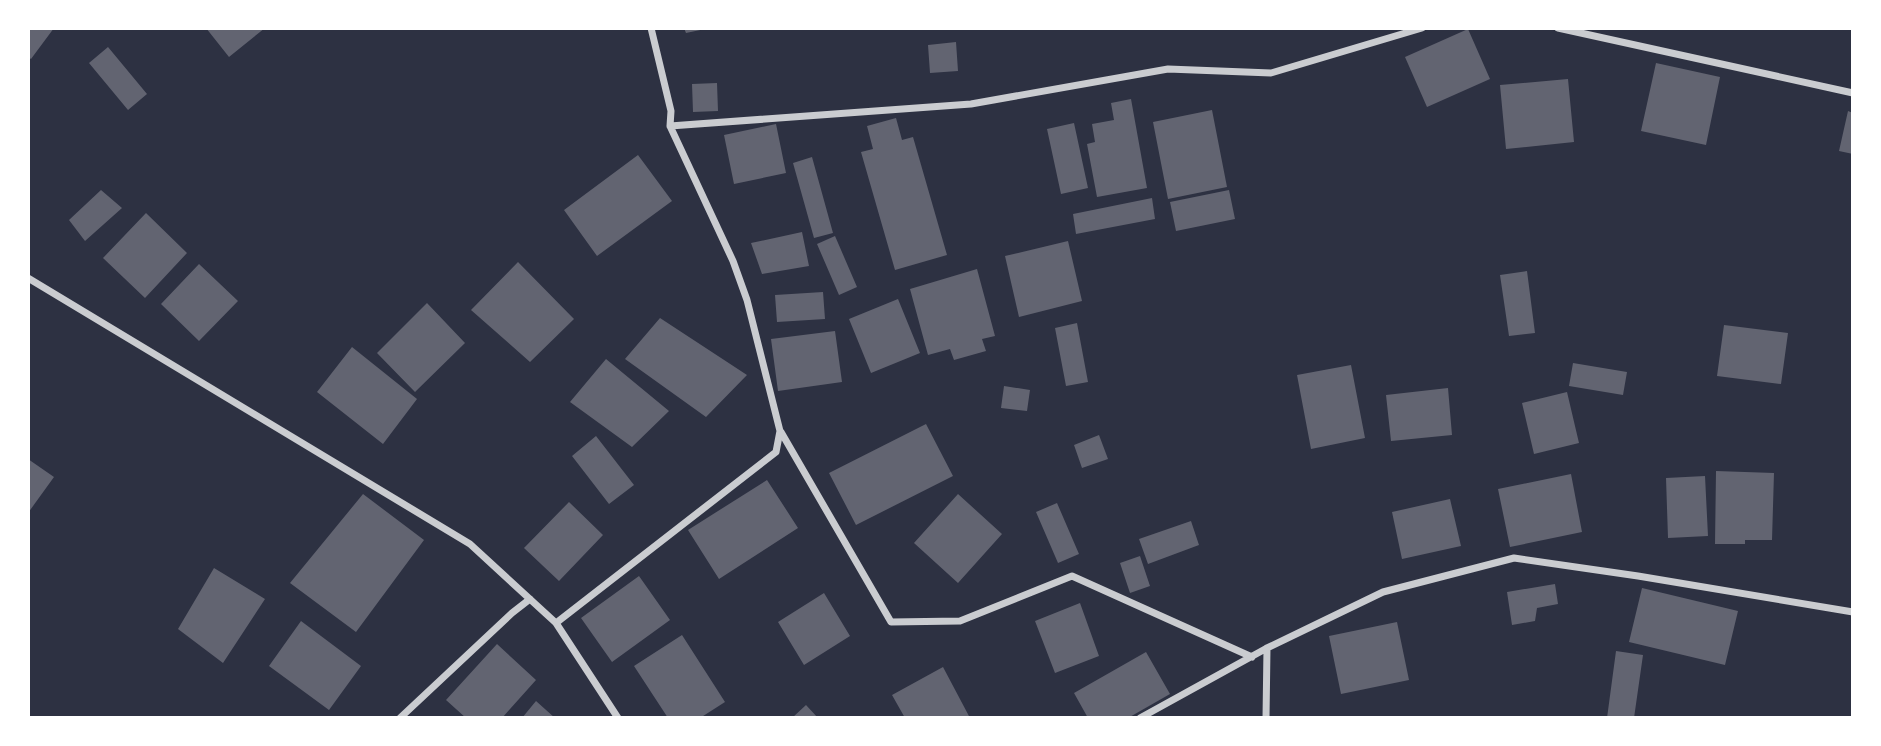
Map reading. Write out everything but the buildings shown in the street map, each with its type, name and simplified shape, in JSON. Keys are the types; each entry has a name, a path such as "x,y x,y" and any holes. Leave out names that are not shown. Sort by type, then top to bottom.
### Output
{"street":[{"path":"651,28 671,111 670,126 733,261 747,300 780,431 891,622 960,621 1072,576 1252,657"},
{"path":"670,126 971,104 1168,69 1271,73 1422,28"},
{"path":"1558,28 1853,93"},
{"path":"28,278 470,544 556,623 618,718"},
{"path":"556,623 776,452 780,431"},
{"path":"1140,718 1267,648 1383,592 1514,558 1853,612"},
{"path":"401,718 530,599"},
{"path":"1266,718 1267,648"}]}
